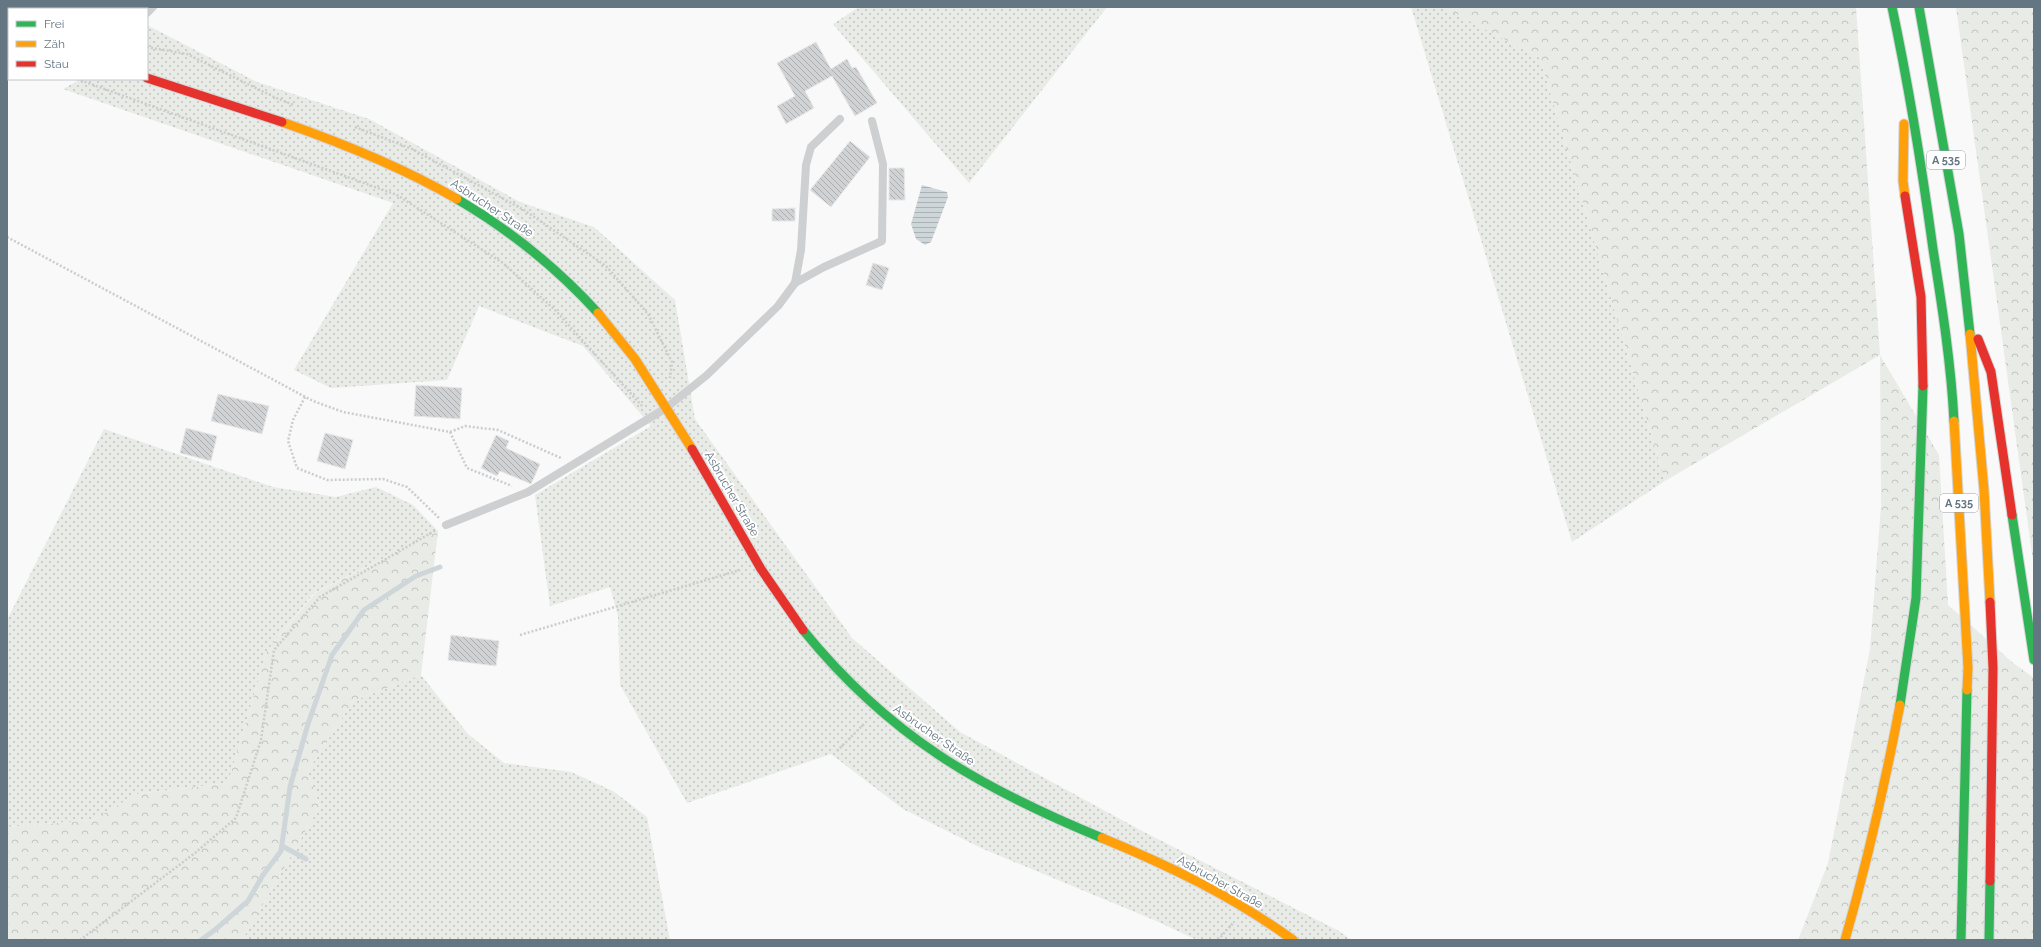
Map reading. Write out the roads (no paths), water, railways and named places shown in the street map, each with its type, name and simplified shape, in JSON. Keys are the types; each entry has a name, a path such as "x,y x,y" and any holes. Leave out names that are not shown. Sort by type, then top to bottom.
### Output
{"main road":[{"name":"A 535","path":"1892,7 1905,69 1945,328 1954,415 1968,668 1961,940"},
{"name":"A 535","path":"1919,7 1959,234 1968,313 1984,490 1993,668 1989,940"},
{"path":"1845,940 1862,881 1889,765 1905,680 1916,598 1923,413 1921,297 1903,181 1905,69"},
{"name":"Asbrucher Straße","path":"148,78 357,148 407,171 472,207 532,248 612,327 641,366 781,600 829,659 879,710 933,752 988,787 1054,818 1114,842 1173,869 1245,908 1293,940"},
{"path":"1968,313 1991,372 2034,660"}],"lane":[{"path":"796,283 801,250 806,165 812,147 840,118"},
{"path":"446,525 528,492 666,408 707,375 778,306 796,283 824,267 882,241 883,164 872,122"}],"waterway":[{"path":"201,940 248,901 263,875 281,851 290,787 308,724 332,655 364,610 416,576 440,567"},
{"path":"282,846 306,859"}]}
